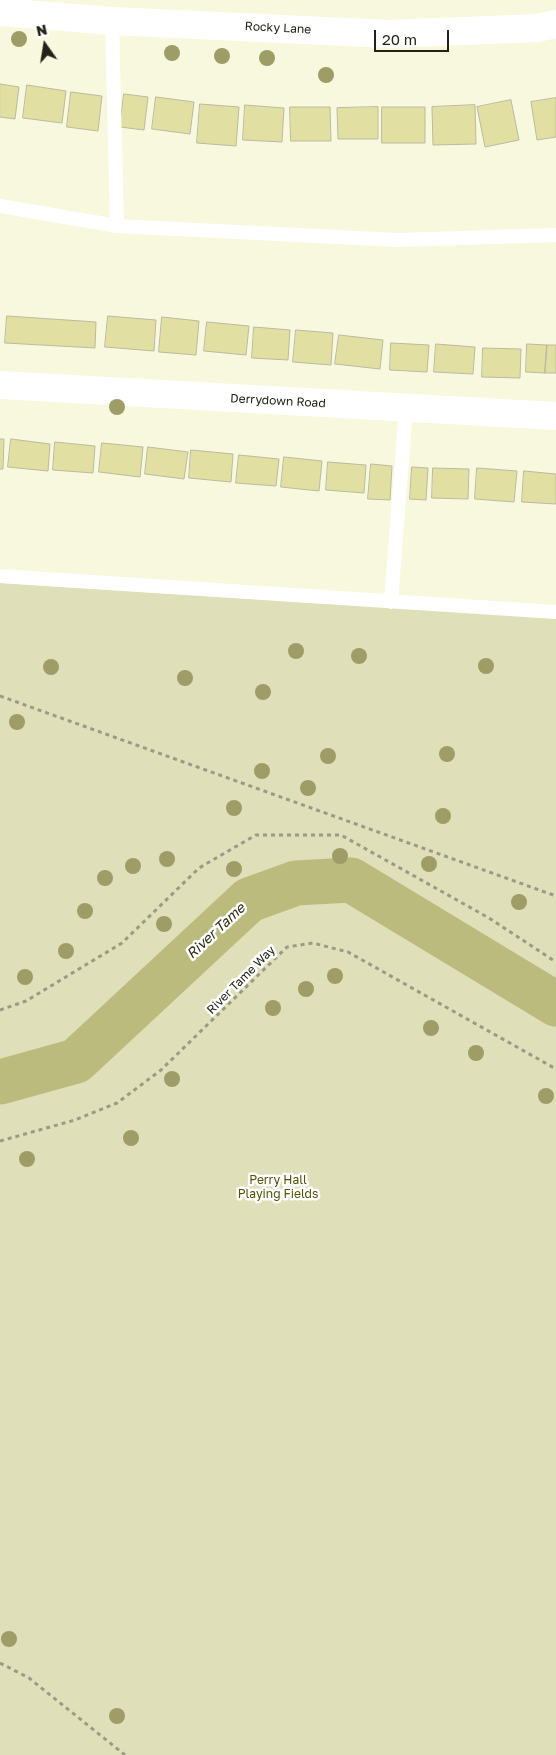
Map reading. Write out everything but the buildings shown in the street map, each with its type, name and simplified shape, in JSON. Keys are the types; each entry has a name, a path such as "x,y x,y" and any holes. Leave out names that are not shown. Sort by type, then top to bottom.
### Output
{"street":[{"name":"Rocky Lane","path":"0,12 112,10 389,34 537,28 556,24"},
{"name":"Derrydown Road","path":"0,385 556,416"}],"lane":[{"path":"112,10 117,226"},
{"path":"0,206 117,226 398,240 556,235"},
{"path":"391,602 406,408"},
{"path":"0,576 556,612"}],"path":[{"path":"0,696 556,896"},
{"path":"0,1010 26,1001 122,943 199,868 256,834 341,835 489,918 556,962"},
{"name":"River Tame Way","path":"0,1141 74,1120 117,1103 161,1070 287,947 312,943 348,952 556,1069"},
{"path":"0,1663 29,1678 125,1755"}],"green space":[{"name":"Perry Hall Playing Fields","path":"0,583 556,618 556,1755 0,1755"}],"waterway":[{"name":"River Tame","path":"0,1082 76,1061 249,900 296,883 351,880 556,1004"}]}
